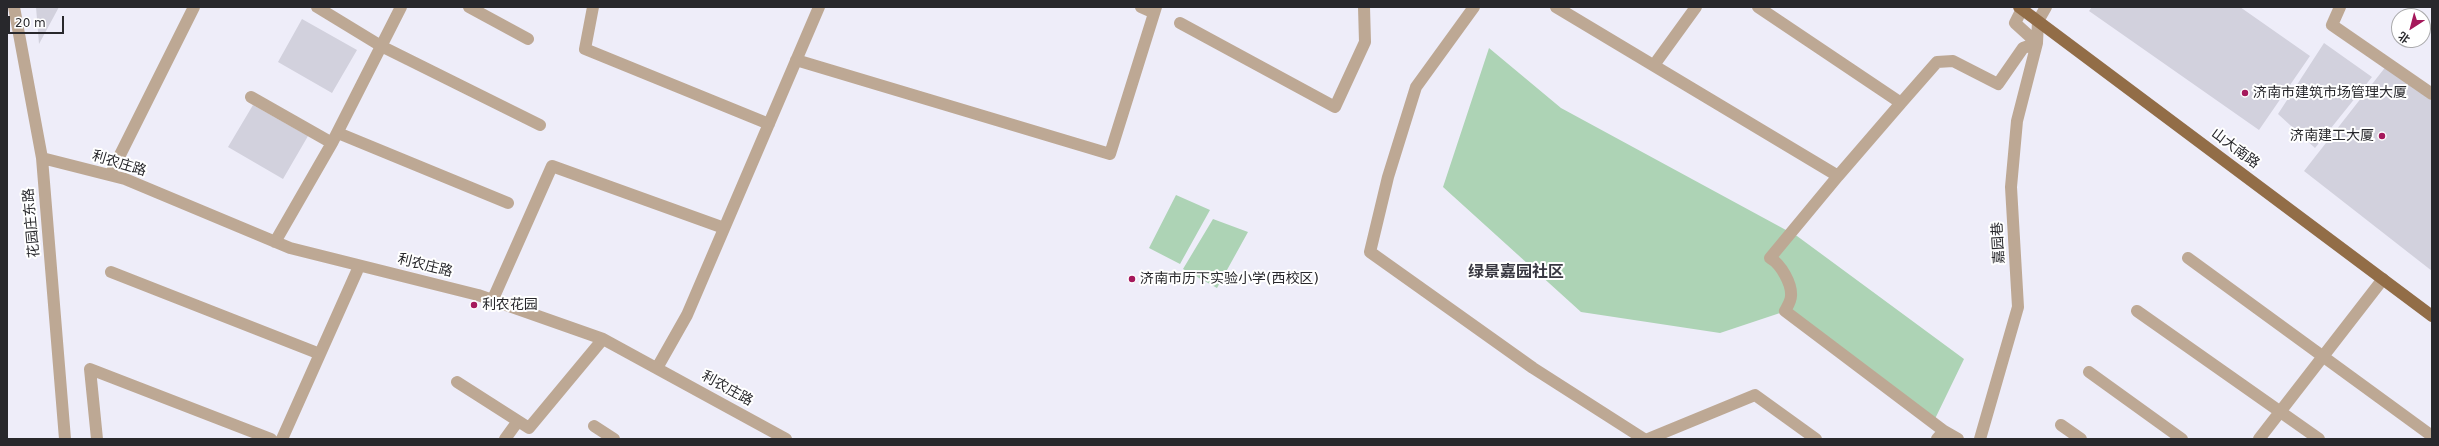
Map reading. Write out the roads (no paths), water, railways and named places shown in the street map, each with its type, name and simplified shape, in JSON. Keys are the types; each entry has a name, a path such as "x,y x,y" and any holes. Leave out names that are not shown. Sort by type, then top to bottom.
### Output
{"main road":[{"name":"山大南路","path":"2021,8 2431,314"}],"street":[{"name":"花园庄东路","path":"14,7 42,158 65,439"},
{"path":"110,175 194,7"},
{"path":"317,7 381,46 540,125"},
{"path":"275,242 335,138 401,7"},
{"path":"469,7 528,39"},
{"path":"593,7 585,49 769,124"},
{"path":"657,368 687,315 819,7"},
{"path":"1180,23 1335,107 1365,42 1364,7"},
{"path":"1474,7 1416,88 1388,178 1370,252 1533,368 1644,439"},
{"path":"1556,7 1838,176"},
{"path":"1654,66 1696,7"},
{"path":"1758,7 1901,102"},
{"path":"2038,21 2046,7"},
{"path":"2340,7 2332,25 2432,94"},
{"path":"796,60 1110,154 1149,8"},
{"path":"1958,439 1940,435 1785,311 1791,297 1787,281 1777,262 1770,258 1901,102 1937,62 1953,61 1998,84 2023,48 2037,43 2015,23 2021,8"},
{"name":"嘉园巷","path":"1980,439 2018,307 2011,187 2017,121 2037,43 2038,21"},
{"path":"252,97 335,138 508,203"},
{"name":"利农庄路","path":"42,158 125,179 290,248 493,300 602,339 786,439"},
{"path":"493,300 552,166 724,228"},
{"path":"2188,258 2323,358 2432,436"},
{"path":"282,439 357,271"},
{"path":"111,272 320,354"},
{"path":"2259,439 2383,279"},
{"path":"2137,311 2279,413 2319,439"},
{"path":"457,382 529,428 602,339"},
{"path":"97,439 90,369 271,439"},
{"path":"2089,372 2182,439"},
{"path":"1648,439 1755,395 1816,439"},
{"path":"505,439 518,421"},
{"path":"2061,424 2081,439"},
{"path":"594,426 614,439"}],"place":[{"name":"济南市建筑市场管理大厦","path":"2245,93"},
{"name":"济南建工大厦","path":"2382,136"},
{"name":"济南市历下实验小学(西校区)","path":"1132,279"},
{"name":"利农花园","path":"474,305"}],"district":[{"name":"绿景嘉园社区","path":"1516,273"}]}
